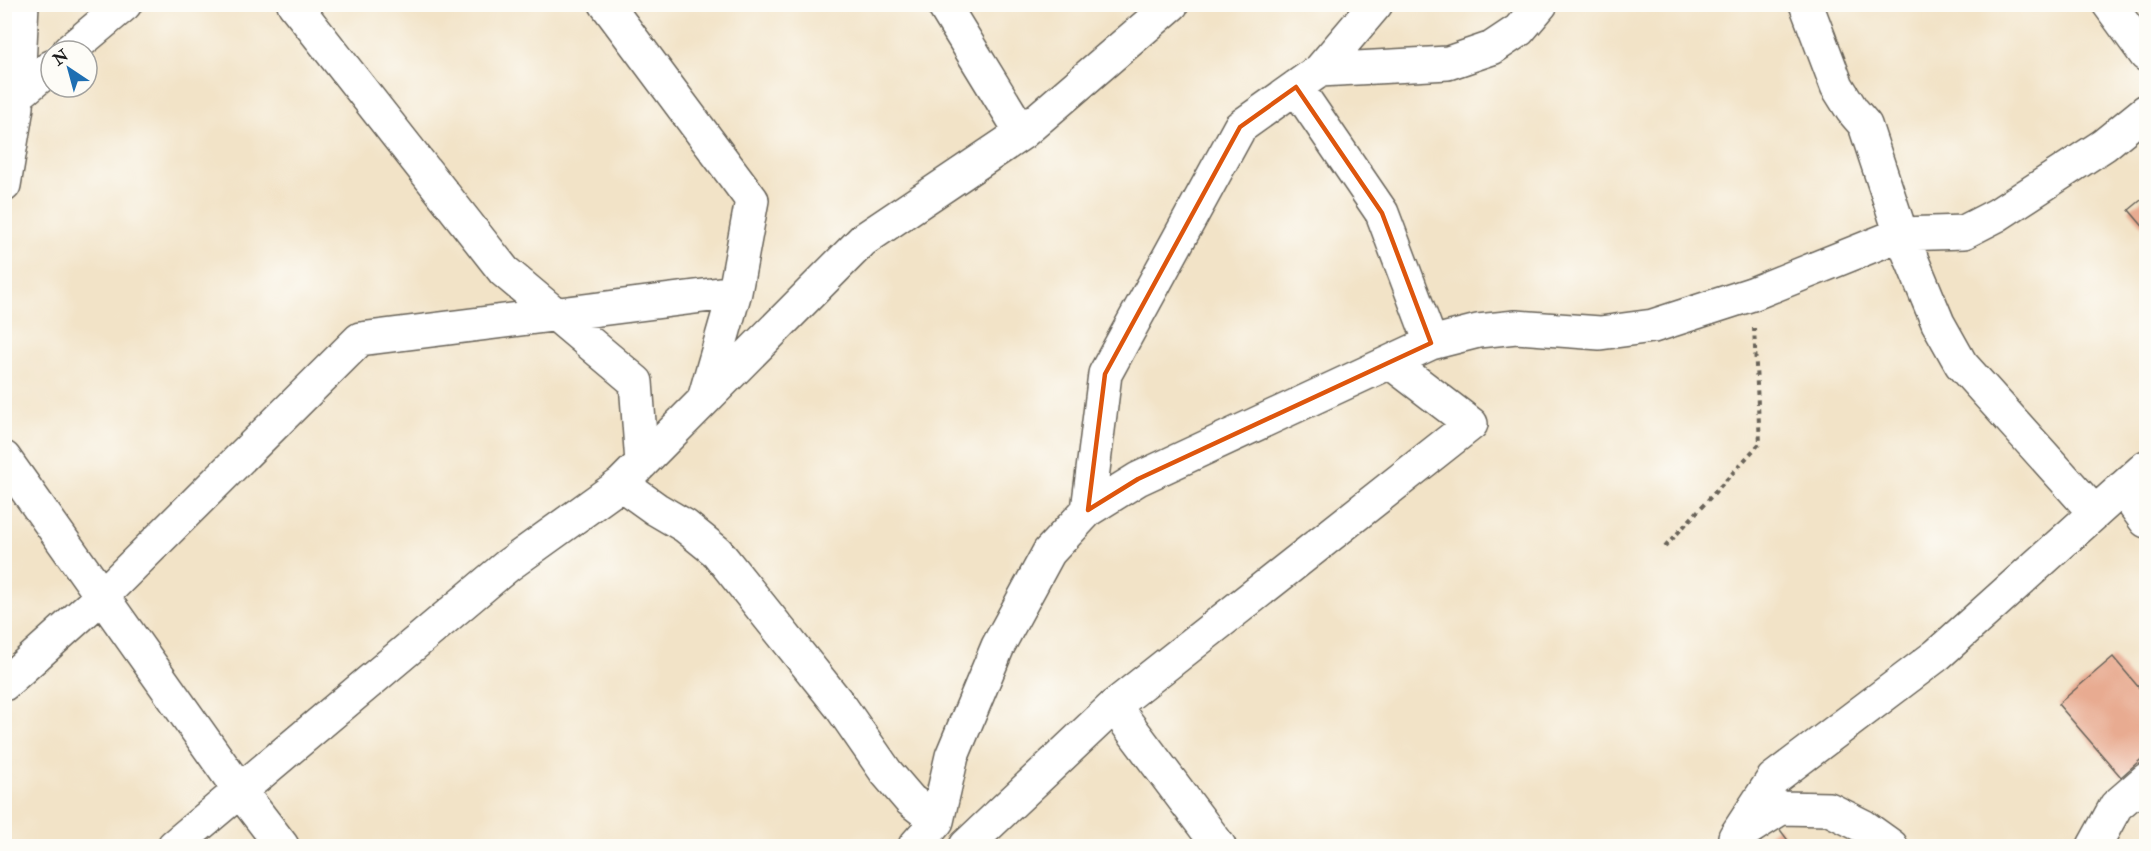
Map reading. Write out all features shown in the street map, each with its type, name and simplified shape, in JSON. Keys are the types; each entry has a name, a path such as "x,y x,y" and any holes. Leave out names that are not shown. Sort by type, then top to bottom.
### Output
{"street":[{"path":"4,185 22,4"},
{"path":"83,39 125,4"},
{"path":"294,4 504,271 636,382 631,473 656,509 685,526 717,552 841,707 886,772 910,800 937,821"},
{"path":"606,4 752,200 735,292 703,401"},
{"path":"943,4 1022,133"},
{"path":"174,846 507,566 631,473 863,240 1022,133 1172,4"},
{"path":"1088,510 1105,374 1240,127 1308,79 1376,4"},
{"path":"1308,79 1448,63 1492,48 1519,30 1541,4"},
{"path":"1806,4 1837,86 1852,110 1865,125 1900,234 1938,323 1961,364 2095,513"},
{"path":"2109,4 2146,56"},
{"path":"11,100 39,76"},
{"path":"1308,79 1382,213 1431,343"},
{"path":"915,846 937,821 952,756 998,646 1049,552 1088,510 1138,479 1431,343 1478,331 1516,327 1600,333 1653,326 1752,294 1900,234 1964,232 1997,215 2104,145 2146,111"},
{"path":"4,684 102,596 360,339 735,292"},
{"path":"966,846 1114,706 1472,424 1390,362"},
{"path":"4,458 282,846"},
{"path":"1728,842 1773,779 1937,655 2146,467"},
{"path":"2122,489 2146,521"},
{"path":"1114,706 1219,846"},
{"path":"2094,846 2116,806 2146,780"},
{"path":"1728,842 1781,808 1829,809 1863,826 1891,846"}],"path":[{"path":"1665,547 1760,443 1752,294"}],"highlighted area":[{"path":"1296,87 1382,213 1431,343 1138,479 1088,510 1105,374 1240,127"}],"building":[{"path":"2146,196 2146,230 2129,210"},
{"path":"2113,657 2146,696 2146,755 2121,777 2058,704"},
{"path":"1778,827 1790,843 1786,846 1755,846"}]}
